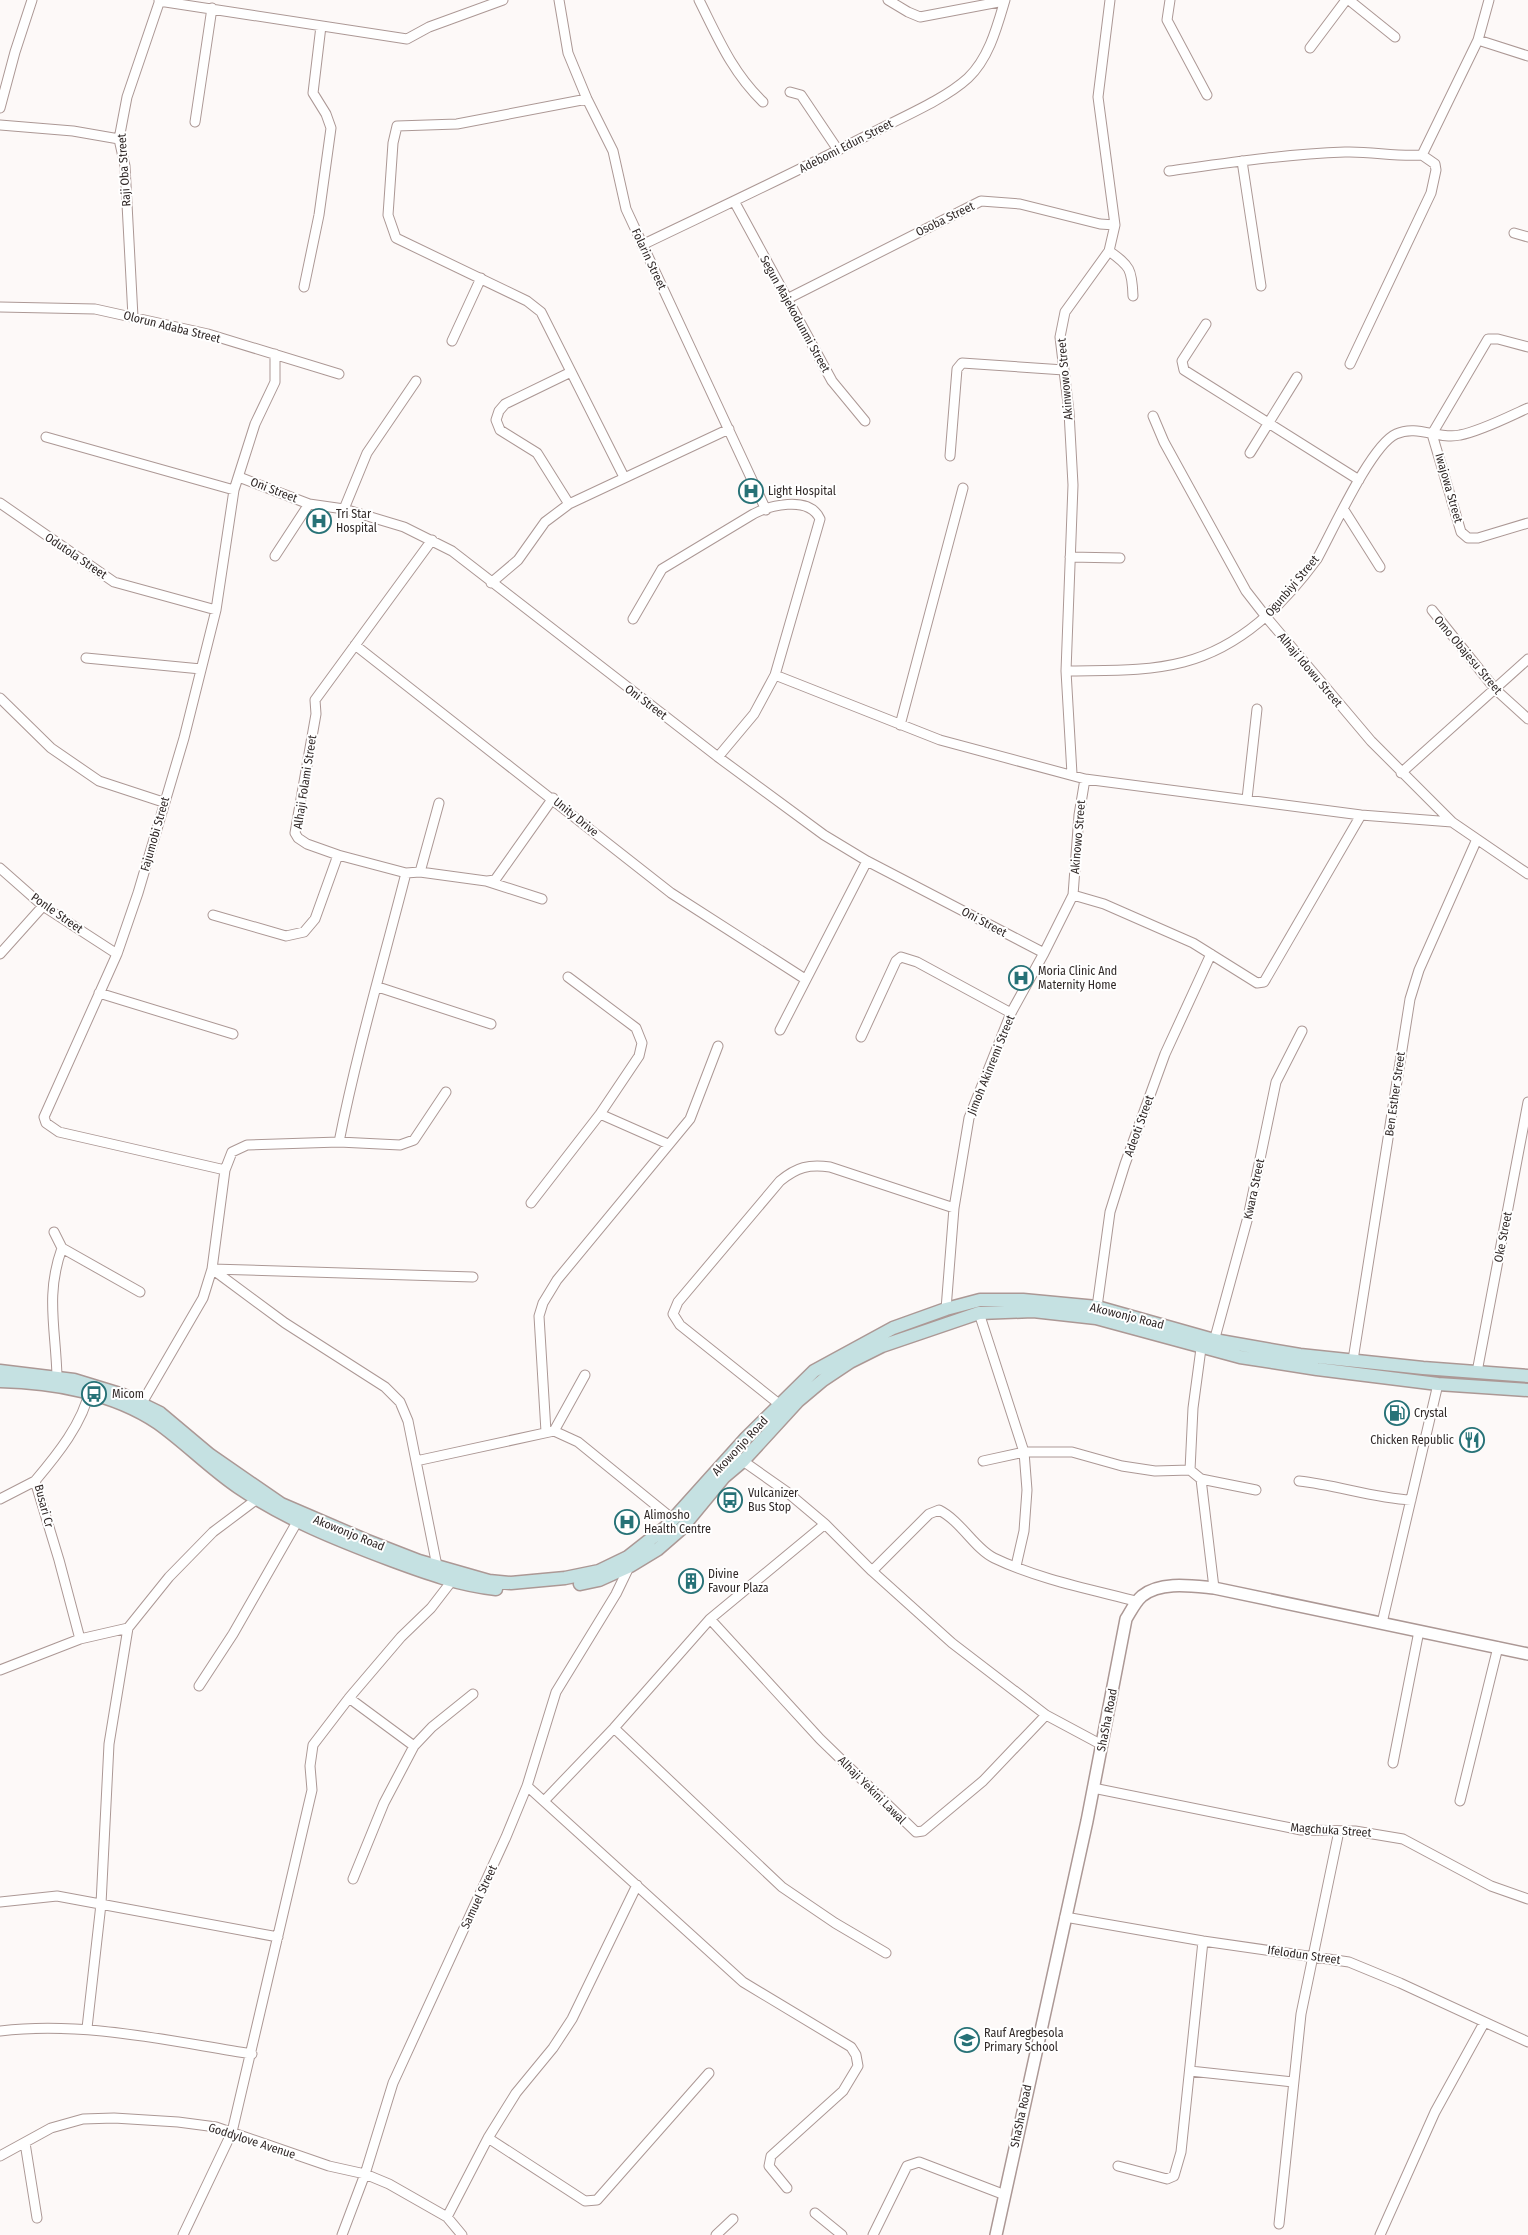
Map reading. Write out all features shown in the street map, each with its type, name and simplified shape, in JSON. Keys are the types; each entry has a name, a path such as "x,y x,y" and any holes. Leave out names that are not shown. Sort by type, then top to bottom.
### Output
{"main road":[{"name":"Akowonjo Road","path":"139,1407 236,1486 297,1522 450,1582 475,1587 532,1590 564,1587 599,1580 629,1562 658,1549 681,1529 724,1477 779,1404 814,1371 893,1328 946,1309 980,1300 1023,1300 1097,1307 1207,1343 1240,1357 1317,1370 1438,1384 1528,1390"},
{"name":"Akowonjo Road","path":"0,1371 57,1377 160,1413 210,1455 281,1504 365,1540 437,1566 489,1581 534,1582 599,1571 629,1562 798,1401 823,1380 850,1362 882,1346 979,1313 1033,1312 1096,1318 1207,1343 1300,1356 1528,1376"},
{"path":"1491,1387 1495,1374"},
{"name":"Akowonjo Road","path":"0,1381 90,1388"}],"street":[{"path":"0,108 15,52 32,0"},
{"path":"159,0 407,38 429,27 503,0"},
{"name":"Raji Oba Street","path":"133,317 125,166 119,138 127,97 159,0"},
{"name":"Folarin Street","path":"559,0 568,53 587,99 613,151 626,209 766,510"},
{"path":"699,0 730,63 750,90 763,102"},
{"path":"888,0 920,17 1004,0"},
{"name":"Adebomi Edun Street","path":"642,245 838,150 919,108 968,78 984,57 997,27 1004,0"},
{"name":"Akinwowo Street","path":"1072,774 1066,672 1073,485 1060,337 1065,312 1109,251 1115,225 1098,97 1110,0"},
{"path":"1170,0 1167,20 1207,95"},
{"path":"1310,48 1348,0 1395,37"},
{"path":"1422,156 1478,40 1489,0"},
{"path":"195,122 212,8"},
{"path":"304,287 319,215 331,128 326,114 313,93 321,26"},
{"path":"1478,40 1528,56"},
{"path":"790,92 801,95 838,150"},
{"path":"587,99 458,124 397,126 393,143 388,216 396,238 527,301 541,312 624,478"},
{"path":"0,125 73,131 119,138"},
{"path":"1169,170 1242,161 1349,152 1397,157 1422,156 1435,164 1435,175 1431,193 1350,364"},
{"path":"1242,161 1261,286"},
{"name":"Segun Majekodunmi Street","path":"734,201 832,381 865,421"},
{"name":"Osoba Street","path":"787,299 981,201 1020,204 1100,224 1115,225"},
{"path":"1514,233 1528,237"},
{"path":"1109,251 1126,264 1131,275 1133,296"},
{"path":"452,341 481,278"},
{"name":"Olorun Adaba Street","path":"0,307 95,309 208,334 339,374"},
{"path":"1206,324 1182,361 1184,370 1359,480"},
{"path":"1432,434 1488,339 1498,339 1528,347"},
{"name":"Fajumobi Street","path":"225,1170 59,1132 46,1123 44,1117 117,954 138,893 216,610 234,490 255,424 275,382 274,354"},
{"path":"950,456 956,369 962,363 1064,370"},
{"path":"569,504 537,453 500,430 496,420 499,411 505,404 571,372"},
{"path":"1250,453 1267,422 1297,377"},
{"path":"344,509 367,452 416,381"},
{"name":"Ogunbiyi Street","path":"1066,672 1132,669 1183,662 1222,647 1267,618 1317,558 1371,460 1388,440 1396,434 1412,430 1432,434 1461,435 1528,408"},
{"name":"Alhaji Idowu Street","path":"1153,416 1164,442 1246,592 1267,618 1340,706 1401,773 1452,822 1528,874"},
{"path":"492,583 518,560 545,522 569,504 729,429"},
{"name":"Iwajowa Street","path":"1432,434 1461,532 1468,538 1478,538 1528,522"},
{"path":"46,437 234,490"},
{"name":"Oni Street","path":"239,477 309,504 344,509 404,527 452,551 718,757 824,835 867,861 1044,954"},
{"path":"900,725 963,488"},
{"name":"Odutola Street","path":"0,503 114,582 216,610"},
{"path":"275,556 309,504"},
{"path":"633,619 662,569 757,512 800,504 812,508 820,519 775,675 754,714 718,757"},
{"path":"1344,510 1380,566"},
{"name":"Alhaji Folami Street","path":"432,540 316,700 316,714 295,833 298,838 307,844 338,855 406,873 420,872 486,881 542,899"},
{"path":"1070,557 1120,558"},
{"name":"Omo Obajesu Street","path":"1432,610 1495,689 1528,719"},
{"name":"Unity Drive","path":"355,645 671,893 805,979"},
{"path":"86,658 201,669"},
{"path":"1401,773 1528,659"},
{"path":"775,675 900,725 978,752 1072,774 1085,779 1361,815 1452,822"},
{"path":"0,698 51,748 99,781 163,802"},
{"path":"1247,799 1257,709"},
{"name":"Akinowo Street","path":"1073,894 1079,815 1085,779"},
{"path":"486,881 495,880 552,798"},
{"path":"420,872 438,803"},
{"path":"1073,894 1104,904 1193,944 1249,979 1257,983 1264,982 1361,815"},
{"name":"Ben Esther Street","path":"1353,1360 1410,999 1419,970 1477,839"},
{"path":"213,915 286,936 304,932 315,919 338,855"},
{"path":"780,1030 867,861"},
{"name":"Ponle Street","path":"0,868 43,906 117,954"},
{"path":"339,1142 354,1069 378,987 406,873"},
{"name":"Jimoh Akinremi Street","path":"946,1309 954,1208 969,1118 1011,1013 1044,954 1073,894"},
{"path":"0,954 43,906"},
{"name":"Adeoti Street","path":"1097,1307 1110,1212 1125,1164 1165,1054 1211,954"},
{"path":"861,1037 896,961 901,957 917,962 1011,1013"},
{"path":"531,1203 600,1114 639,1056 642,1043 636,1028 568,977"},
{"path":"378,987 491,1024"},
{"path":"99,993 233,1034"},
{"name":"Kwara Street","path":"1190,1470 1193,1408 1207,1343 1248,1217 1276,1082 1302,1031"},
{"path":"550,1432 539,1316 543,1303 557,1280 668,1144 690,1120 718,1046"},
{"path":"139,1407 203,1298 212,1269 225,1170 232,1152 247,1145 339,1142 400,1145 414,1140 446,1092"},
{"name":"Oke Street","path":"1477,1372 1528,1102"},
{"path":"600,1114 668,1144"},
{"path":"779,1404 680,1325 672,1314 678,1302 780,1181 801,1167 810,1165 830,1168 954,1208"},
{"path":"54,1232 62,1248 140,1292"},
{"path":"57,1377 51,1297 57,1262 62,1248"},
{"path":"212,1269 473,1277"},
{"path":"212,1269 285,1323 385,1387 400,1402 408,1421 437,1566"},
{"path":"979,1313 1024,1452 1027,1490 1024,1531 1016,1566"},
{"path":"550,1432 585,1375"},
{"path":"1382,1623 1438,1384"},
{"name":"Busari Cr","path":"80,1639 35,1481 55,1458 81,1414 90,1388"},
{"path":"416,1461 550,1432 578,1442 674,1520"},
{"path":"984,1461 1024,1452 1072,1452 1122,1466 1155,1471 1190,1470 1201,1479 1256,1490"},
{"path":"738,1458 787,1492 825,1524 952,1643 1046,1715 1102,1745"},
{"path":"1201,1479 1214,1588"},
{"path":"0,1499 35,1481"},
{"path":"1299,1481 1321,1483 1393,1499 1411,1500"},
{"path":"87,2028 101,1904 109,1744 128,1628 169,1577 213,1532 257,1499"},
{"path":"872,1570 929,1514 939,1510 948,1515 992,1557 1067,1584 1136,1601 1143,1595 1181,1585 1214,1588 1528,1654"},
{"path":"199,1686 233,1634 297,1522"},
{"path":"545,1800 614,1728 710,1619 825,1524"},
{"name":"Samuel Street","path":"342,2235 365,2174 393,2083 506,1837 527,1786 556,1692 616,1594 629,1562"},
{"path":"183,2235 232,2132 252,2054 312,1790 310,1766 313,1745 349,1698 401,1637 431,1608 450,1582"},
{"name":"ShaSha Road","path":"996,2235 1093,1788 1126,1619 1136,1601"},
{"name":"Alhaji Yekini Lawal","path":"710,1619 820,1739 916,1832 922,1830 983,1781 1046,1715"},
{"path":"0,1670 80,1639 128,1628"},
{"path":"1393,1763 1419,1631"},
{"path":"1460,1801 1498,1647"},
{"path":"352,1879 384,1803 414,1746 432,1728 473,1694"},
{"path":"349,1698 414,1746"},
{"path":"614,1728 782,1887 835,1923 886,1953"},
{"path":"527,1786 545,1800 743,1982 851,2047 856,2055 858,2066 843,2091 771,2156 769,2166 787,2188"},
{"name":"Magchuka Street","path":"1093,1788 1301,1830 1356,1831 1404,1839 1491,1886 1528,1899"},
{"path":"1279,2224 1293,2082 1312,1956 1339,1831"},
{"path":"447,2217 488,2138 516,2093 553,2048 572,2019 637,1885"},
{"path":"0,1902 56,1896 278,1937"},
{"name":"Ifelodun Street","path":"1065,1917 1203,1941 1349,1962 1364,1967 1528,2042"},
{"path":"1118,2166 1167,2180 1174,2176 1181,2152 1203,1941"},
{"path":"1380,2235 1432,2120 1484,2023"},
{"path":"0,2031 23,2028 87,2028 252,2054"},
{"path":"1190,2071 1293,2082"},
{"path":"488,2138 585,2201 597,2200 709,2072"},
{"name":"Goddylove Avenue","path":"0,2156 51,2128 83,2119 114,2118 178,2122 216,2127 328,2166 365,2174 390,2184 447,2217 462,2235"},
{"path":"25,2143 37,2218"},
{"path":"873,2235 907,2166 913,2163 919,2162 1004,2195"},
{"path":"815,2213 842,2235"},
{"path":"716,2235 733,2219"}],"place":[{"name":"Light Hospital","path":"751,491"},
{"name":"Tri Star Hospital","path":"319,521"},
{"name":"Moria Clinic And Maternity Home","path":"1021,978"},
{"name":"Micom","path":"94,1394"},
{"name":"Crystal","path":"1397,1413"},
{"name":"Chicken Republic","path":"1472,1440"},
{"name":"Vulcanizer Bus Stop","path":"730,1500"},
{"name":"Alimosho Health Centre","path":"627,1522"},
{"name":"Divine Favour Plaza","path":"691,1581"},
{"name":"Rauf Aregbesola Primary School","path":"967,2040"}]}
